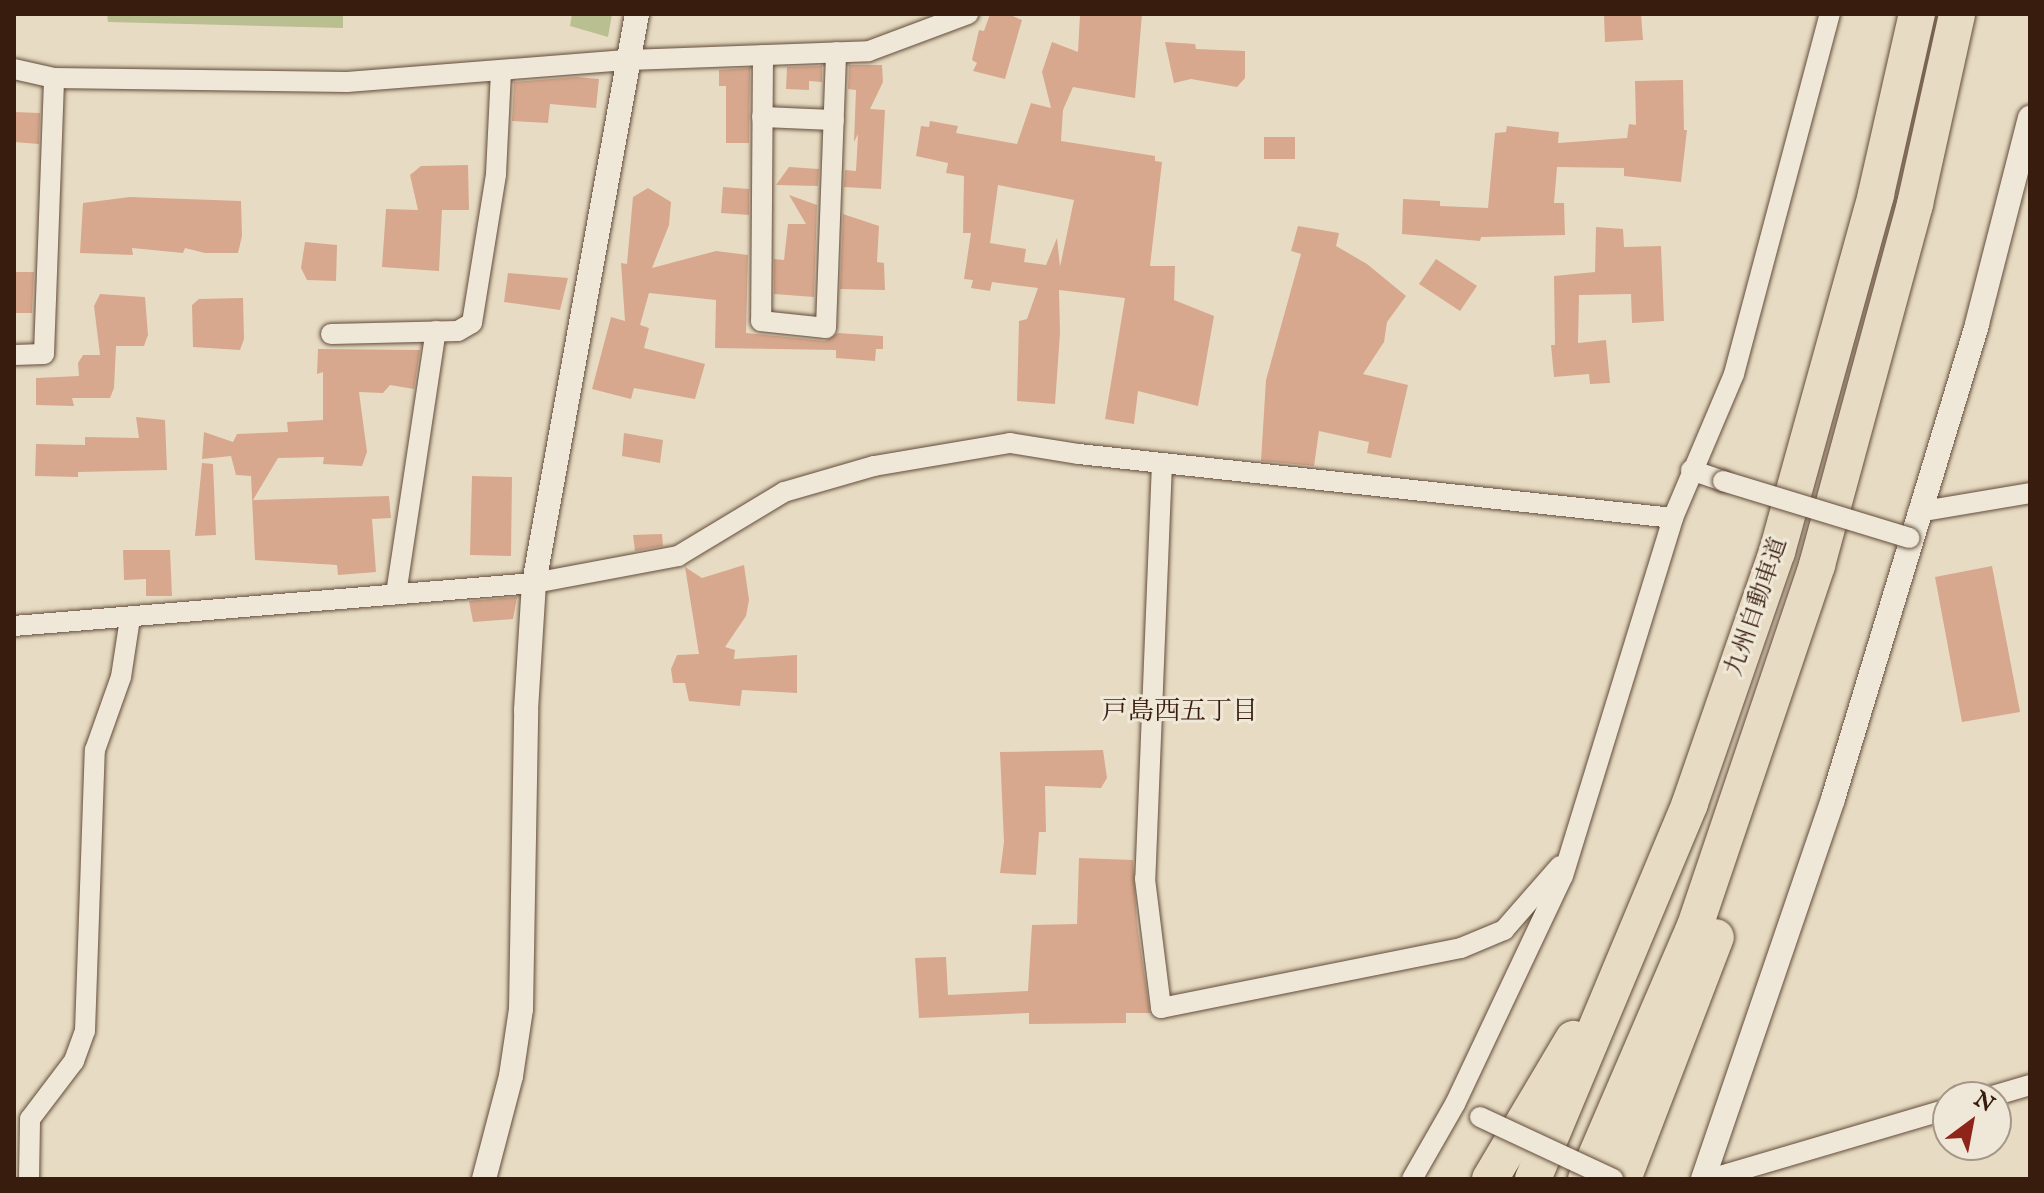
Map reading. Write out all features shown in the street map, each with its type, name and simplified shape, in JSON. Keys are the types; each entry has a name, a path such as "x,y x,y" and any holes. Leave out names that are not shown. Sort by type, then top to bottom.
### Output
{"highway":[{"name":"九州自動車道","path":"1533,1179 1690,803 1777,552 1876,194 1917,14"},
{"name":"九州自動車道","path":"1586,1179 1695,926 1817,565 1915,204 1957,14"},
{"path":"1623,1179 1717,934 1817,565"},
{"path":"1490,1179 1634,934"}],"street":[{"path":"484,1179 511,1076 521,1009 526,710 534,583 637,14"},
{"path":"14,69 54,78 347,82 629,60 869,51 968,14"},
{"path":"1412,1179 1455,1104 1569,855 1673,518 1734,374 1830,14"},
{"path":"763,55 761,321 826,328 836,52"},
{"path":"331,334 458,331 472,323 496,174 501,70"},
{"path":"14,355 44,354 54,78"},
{"path":"762,117 834,120"},
{"path":"1703,1179 1833,799 1909,538 1977,324 2030,118"},
{"path":"396,594 436,331"},
{"path":"14,626 534,583 678,556 784,492 874,466 1010,443 1162,463 1673,518"},
{"path":"1162,463 1145,879 1161,1008 1461,948 1504,930 1569,855"},
{"path":"1691,470 1909,538"},
{"path":"1918,512 2030,493"},
{"path":"29,1179 30,1119 74,1061 85,1031 95,750 121,677 130,618"},
{"path":"1455,1104 1613,1179"},
{"path":"1710,1179 1932,1114"}],"green space":[{"path":"107,14 343,14 343,28 108,22"},
{"path":"572,14 612,14 608,37 570,26"}],"building":[{"path":"990,14 1008,14 1022,20 1005,79 973,71 977,63 972,60 979,30 984,31"},
{"path":"1080,14 1142,14 1135,98 1073,87 1063,110 1061,141 1155,156 1155,161 1162,162 1150,266 1175,266 1174,300 1214,316 1198,406 1138,391 1134,424 1105,419 1125,298 1059,290 1060,333 1055,404 1017,401 1019,321 1027,319 1038,288 992,282 990,291 971,288 973,280 964,279 971,233 963,233 964,176 946,173 948,163 916,156 921,126 929,127 930,121 958,126 956,133 1017,144 1031,103 1051,108 1042,72 1052,42 1078,52","holes":["998,185 1074,200 1060,267 1057,238 1046,265 1024,262 1026,249 990,243"]},
{"path":"1604,14 1641,14 1643,40 1605,42"},
{"path":"1165,42 1195,44 1196,49 1245,51 1245,78 1237,87 1191,79 1174,83"},
{"path":"849,65 882,65 883,82 870,109 885,110 881,189 844,187 845,170 856,171 858,134 854,142 856,90 848,89"},
{"path":"822,66 822,82 809,81 809,90 786,89 787,67"},
{"path":"750,68 749,143 726,143 726,86 719,86 719,70"},
{"path":"577,77 599,79 596,108 550,104 548,123 512,121 514,82"},
{"path":"1683,80 1684,130 1687,130 1681,182 1624,176 1624,168 1557,167 1554,203 1564,203 1565,235 1481,237 1480,241 1402,234 1403,199 1440,201 1440,206 1488,208 1495,133 1506,132 1507,126 1559,132 1558,143 1627,138 1629,124 1636,125 1635,81"},
{"path":"14,112 40,113 39,144 14,142"},
{"path":"1264,137 1295,137 1295,159 1264,159"},
{"path":"468,165 469,210 442,210 439,271 382,267 386,209 418,210 410,175 421,166"},
{"path":"789,167 819,169 818,186 776,185"},
{"path":"723,187 749,189 749,215 721,213"},
{"path":"648,188 671,202 669,225 652,268 716,251 748,255 746,333 825,341 838,333 883,336 883,349 876,349 875,361 836,358 836,350 715,348 716,300 649,293 640,325 649,328 644,348 705,364 695,399 634,388 631,399 592,389 611,317 625,321 621,263 627,264 633,197"},
{"path":"789,195 817,205 814,297 774,294 774,259 784,260 788,224 806,224"},
{"path":"130,197 241,201 242,236 238,253 205,253 185,248 183,253 132,248 133,255 80,253 83,203"},
{"path":"843,214 879,226 877,262 884,263 885,290 840,289"},
{"path":"1298,226 1339,233 1336,246 1367,264 1406,296 1387,322 1384,342 1363,374 1408,385 1391,458 1367,453 1369,442 1319,431 1314,466 1261,461 1266,380 1301,254 1291,251"},
{"path":"1596,227 1623,229 1624,247 1661,246 1664,321 1632,323 1631,294 1579,295 1578,343 1606,340 1610,383 1590,384 1589,374 1554,377 1551,345 1555,345 1554,276 1595,272"},
{"path":"305,242 337,245 336,281 307,280 301,268"},
{"path":"1436,259 1477,286 1460,311 1419,284"},
{"path":"14,272 34,272 32,313 14,313"},
{"path":"508,273 568,278 560,310 504,302"},
{"path":"100,294 145,297 148,335 144,346 116,346 114,388 110,398 72,398 74,406 36,405 36,378 79,376 78,363 83,355 100,355 94,306"},
{"path":"243,298 244,339 240,350 193,347 192,305 199,299"},
{"path":"318,349 420,350 414,389 390,385 383,393 359,392 367,452 362,466 323,464 324,457 278,458 253,500 389,496 391,518 372,519 376,572 338,575 337,565 255,560 251,476 236,475 231,456 202,459 204,432 233,442 237,434 288,432 287,422 323,420 323,372 317,374"},
{"path":"136,417 165,420 167,470 78,472 78,477 35,476 36,444 85,445 85,437 139,438"},
{"path":"624,433 663,440 660,463 622,456"},
{"path":"202,463 213,464 216,535 195,536"},
{"path":"472,476 512,477 511,556 470,555"},
{"path":"662,534 663,546 635,551 633,535"},
{"path":"123,550 170,550 172,596 146,596 146,579 124,580"},
{"path":"744,565 749,600 746,616 725,647 735,650 734,659 797,655 797,693 742,690 740,706 689,701 685,683 673,683 671,669 677,655 699,654 685,567 702,578"},
{"path":"1992,566 2020,712 1962,722 1935,577"},
{"path":"517,597 513,619 473,622 469,601"},
{"path":"1103,750 1107,778 1101,788 1045,786 1046,832 1039,832 1036,875 1000,873 1004,842 1000,752"},
{"path":"1079,858 1133,860 1137,924 1150,1013 1126,1013 1126,1023 1029,1024 1029,1013 919,1018 915,958 946,957 948,995 1028,991 1032,925 1077,924"}],"district":[{"name":"戸島西五丁目","path":"1180,712"}]}
